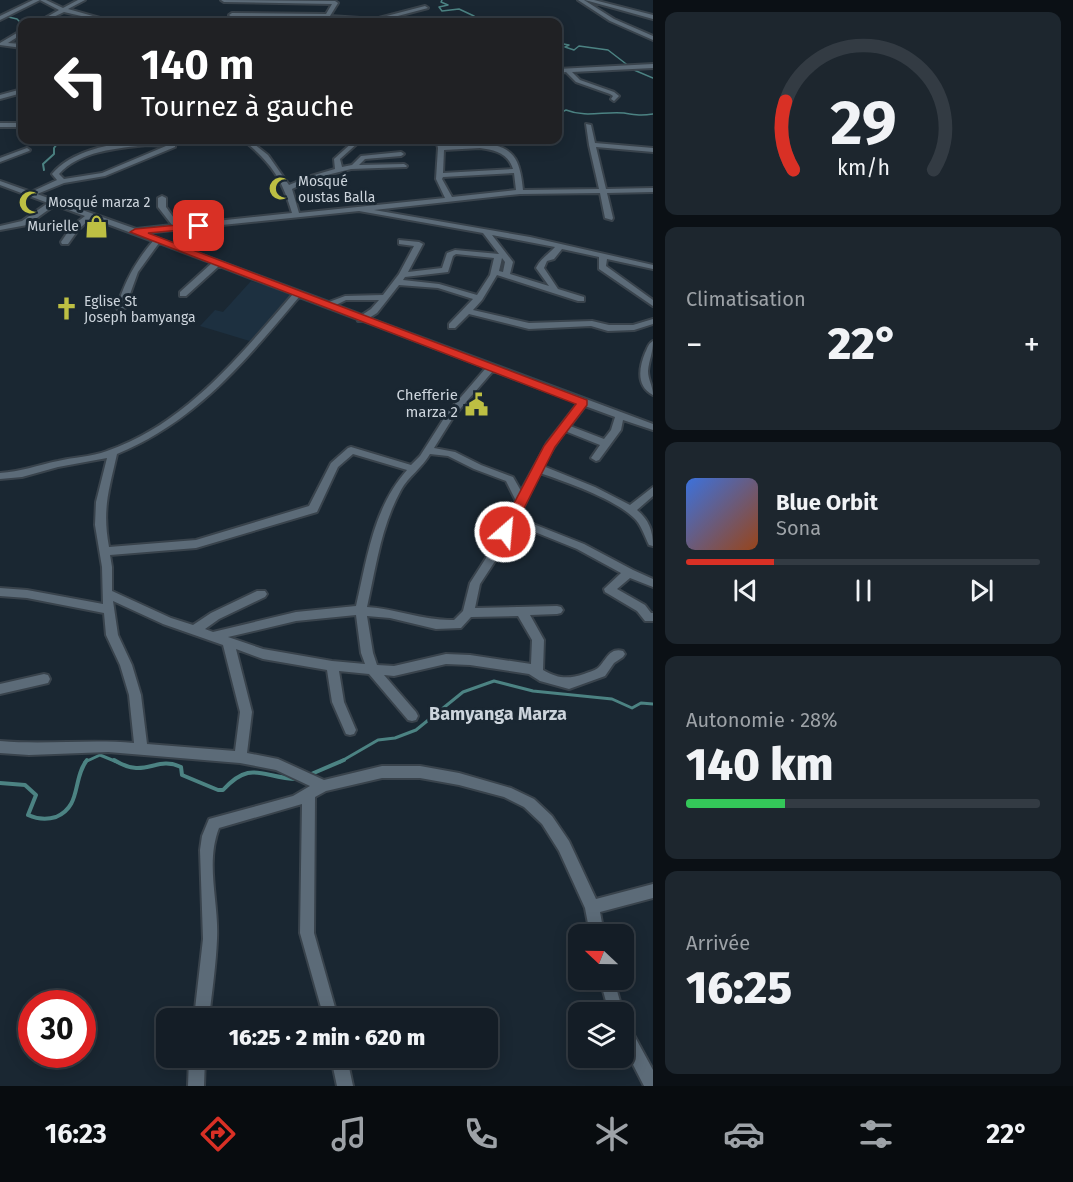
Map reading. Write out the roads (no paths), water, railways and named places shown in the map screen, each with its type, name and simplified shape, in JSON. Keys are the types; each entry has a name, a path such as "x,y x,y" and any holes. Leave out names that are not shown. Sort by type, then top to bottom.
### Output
{"street":[{"path":"2,16 37,0"},
{"path":"42,0 64,10 95,18"},
{"path":"51,18 79,0"},
{"path":"224,0 336,2"},
{"path":"581,0 612,20 653,38"},
{"path":"588,0 653,17"},
{"path":"234,1 232,15 259,18"},
{"path":"268,18 273,1"},
{"path":"303,16 307,1"},
{"path":"280,18 303,16 325,18 336,2"},
{"path":"387,18 425,8"},
{"path":"2,44 18,34"},
{"path":"2,44 18,46"},
{"path":"562,71 635,65 653,66"},
{"path":"569,72 578,81 612,93 616,96 614,99"},
{"path":"0,98 18,93"},
{"path":"0,125 18,125"},
{"path":"588,125 609,218"},
{"path":"31,194 62,180 91,178 173,146 162,144 123,146 70,159 58,167 55,174 62,180"},
{"path":"251,144 266,156 288,188 296,215"},
{"path":"339,171 337,159 354,144"},
{"path":"440,144 440,183 448,198"},
{"path":"441,148 492,148 505,144"},
{"path":"592,145 653,150"},
{"path":"492,148 507,154 512,159 520,192"},
{"path":"0,160 27,150"},
{"path":"288,188 313,177 354,166 363,157 401,154"},
{"path":"348,168 404,166"},
{"path":"440,176 516,171"},
{"path":"0,183 328,304 490,369 653,427"},
{"path":"135,232 520,192 653,189"},
{"path":"162,198 162,207 178,228"},
{"path":"0,228 24,223 54,202"},
{"path":"359,209 560,246 653,267"},
{"path":"66,242 75,228 90,215"},
{"path":"486,232 509,262 506,275"},
{"path":"121,308 128,281 139,261 157,241"},
{"path":"361,319 374,310 400,279 418,244 402,242"},
{"path":"554,289 551,282 542,276 540,268 544,260 551,257 560,246"},
{"path":"400,279 445,270 450,255 460,252 498,256 495,272 479,298 452,326"},
{"path":"603,256 602,267 653,304"},
{"path":"183,294 216,264"},
{"path":"495,272 581,298"},
{"path":"400,279 439,286 479,298"},
{"path":"0,476 113,453 184,412 253,347 298,293"},
{"path":"328,304 345,298 384,297"},
{"path":"468,311 529,326 592,324 609,328 634,327 653,321"},
{"path":"653,344 643,362 642,373 653,392"},
{"path":"412,716 372,669 361,611 383,517 398,486 427,452 451,414 490,369"},
{"path":"215,636 298,616 361,611 396,614 436,626 457,625 468,613 475,583 499,546 537,468 563,427 583,402"},
{"path":"597,458 605,443 616,430 620,415"},
{"path":"563,427 605,443"},
{"path":"105,551 196,544 313,509 334,465 351,450 414,469"},
{"path":"427,452 445,451 461,456 473,465 510,479 521,502"},
{"path":"113,453 101,502 100,525 105,551 112,635 126,665 135,695 141,749"},
{"path":"537,468 577,483 630,510 641,519 653,542"},
{"path":"630,510 653,491"},
{"path":"512,519 589,550 628,574 653,584"},
{"path":"628,574 609,589 641,608 649,618 653,617"},
{"path":"0,592 27,594 109,610"},
{"path":"107,593 167,621 197,629 263,654 332,666 394,671 446,659 531,669 569,684 601,673 610,660 620,654"},
{"path":"197,629 215,616 261,594"},
{"path":"468,613 557,610"},
{"path":"522,612 538,640 537,673"},
{"path":"228,642 246,712 240,757"},
{"path":"332,666 342,717 350,730"},
{"path":"0,689 44,679"},
{"path":"0,747 29,749 108,746 240,757 297,773 315,786"},
{"path":"202,1008 210,940 207,862 209,832 214,823 296,801 315,786 382,772 420,772 459,779 506,792 529,803 547,820 564,846 592,907 595,924"},
{"path":"315,786 307,933 327,1008"},
{"path":"592,907 653,891"},
{"path":"634,1050 653,1086"},
{"path":"196,1086 197,1068"},
{"path":"341,1068 345,1086"}],"waterway":[{"path":"442,0 441,2 448,5 439,7 442,11 459,9 474,16 473,18"},
{"path":"0,15 18,20"},
{"path":"562,44 569,45 565,47 574,50 579,46 608,50 634,70 653,78"},
{"path":"562,112 566,110 588,114 653,114"},
{"path":"44,170 43,164 54,154 57,144"},
{"path":"342,761 378,740 395,738 416,730 463,692 494,681 533,691 612,699 632,708 641,703 653,704"},
{"path":"86,762 100,755 117,762"},
{"path":"114,760 134,768 172,764 181,767 182,775 218,790 223,790 241,775 249,773 257,772 297,779"},
{"path":"309,775 342,761"},
{"path":"0,783 25,785 36,795 28,815 49,819 56,817 70,806 79,775 86,762"}],"place":[{"name":"Mosqué oustas Balla","path":"280,189"},
{"name":"Mosqué marza 2","path":"30,202"},
{"name":"Murielle","path":"97,226"},
{"name":"Eglise St Joseph bamyanga","path":"66,309"},
{"name":"Chefferie marza 2","path":"476,404"}],"district":[{"name":"Bamyanga Marza","path":"498,714"}]}
